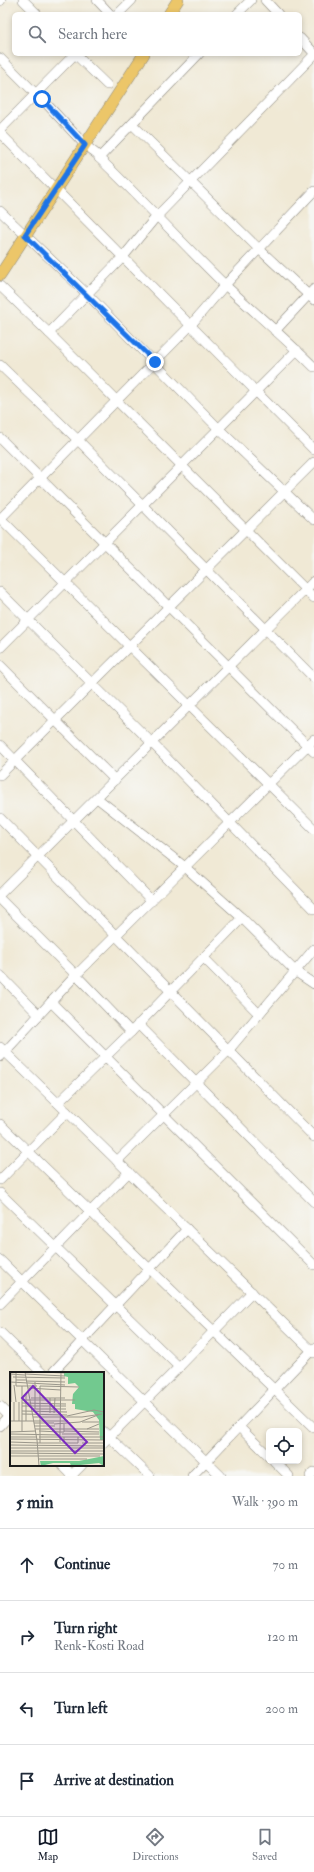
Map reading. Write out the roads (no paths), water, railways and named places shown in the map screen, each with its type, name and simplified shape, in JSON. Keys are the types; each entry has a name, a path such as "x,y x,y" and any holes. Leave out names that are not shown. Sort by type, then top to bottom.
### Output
{"main road":[{"path":"0,275 143,56"}],"street":[{"path":"23,0 34,12"},
{"path":"97,0 108,12"},
{"path":"120,12 132,0"},
{"path":"239,12 251,0"},
{"path":"265,0 276,12"},
{"path":"49,333 123,257 156,217 314,54 302,40"},
{"path":"73,56 0,132 314,450"},
{"path":"77,56 107,85"},
{"path":"99,158 197,56"},
{"path":"0,58 42,99 85,145 100,157 99,158 142,200 156,217 225,285 314,367"},
{"path":"132,124 259,249 312,295 275,331"},
{"path":"314,191 225,285 190,326 0,518 130,645 314,829"},
{"path":"0,211 87,294 219,428 314,520"},
{"path":"0,286 314,598"},
{"path":"0,648 297,350"},
{"path":"0,365 78,440 314,678"},
{"path":"0,438 314,752"},
{"path":"0,775 314,462"},
{"path":"0,894 314,581"},
{"path":"0,592 152,743 314,909"},
{"path":"0,665 115,780"},
{"path":"192,1476 313,1350 67,1112 2,1052 115,936 152,901 314,738"},
{"path":"0,745 152,901"},
{"path":"97,798 185,867 242,918 296,972 314,984"},
{"path":"0,818 314,1137"},
{"path":"0,899 131,1032"},
{"path":"58,1104 131,1032 242,918"},
{"path":"117,1161 228,1050 296,972 314,949"},
{"path":"204,958 259,1014"},
{"path":"0,975 39,1015"},
{"path":"51,1002 314,1265"},
{"path":"138,1024 314,1202"},
{"path":"0,1180 67,1112"},
{"path":"0,1124 314,1428"},
{"path":"0,1304 129,1172"},
{"path":"0,1193 179,1367"},
{"path":"53,1372 187,1229"},
{"path":"0,1260 222,1476"},
{"path":"150,1476 105,1437 179,1367 252,1292"},
{"path":"0,1332 41,1372"},
{"path":"0,1406 10,1415"},
{"path":"0,1426 10,1417"},
{"path":"239,1426 266,1453"},
{"path":"277,1464 289,1476"},
{"path":"63,1466 72,1476 81,1466"},
{"path":"310,1476 314,1472"}]}
